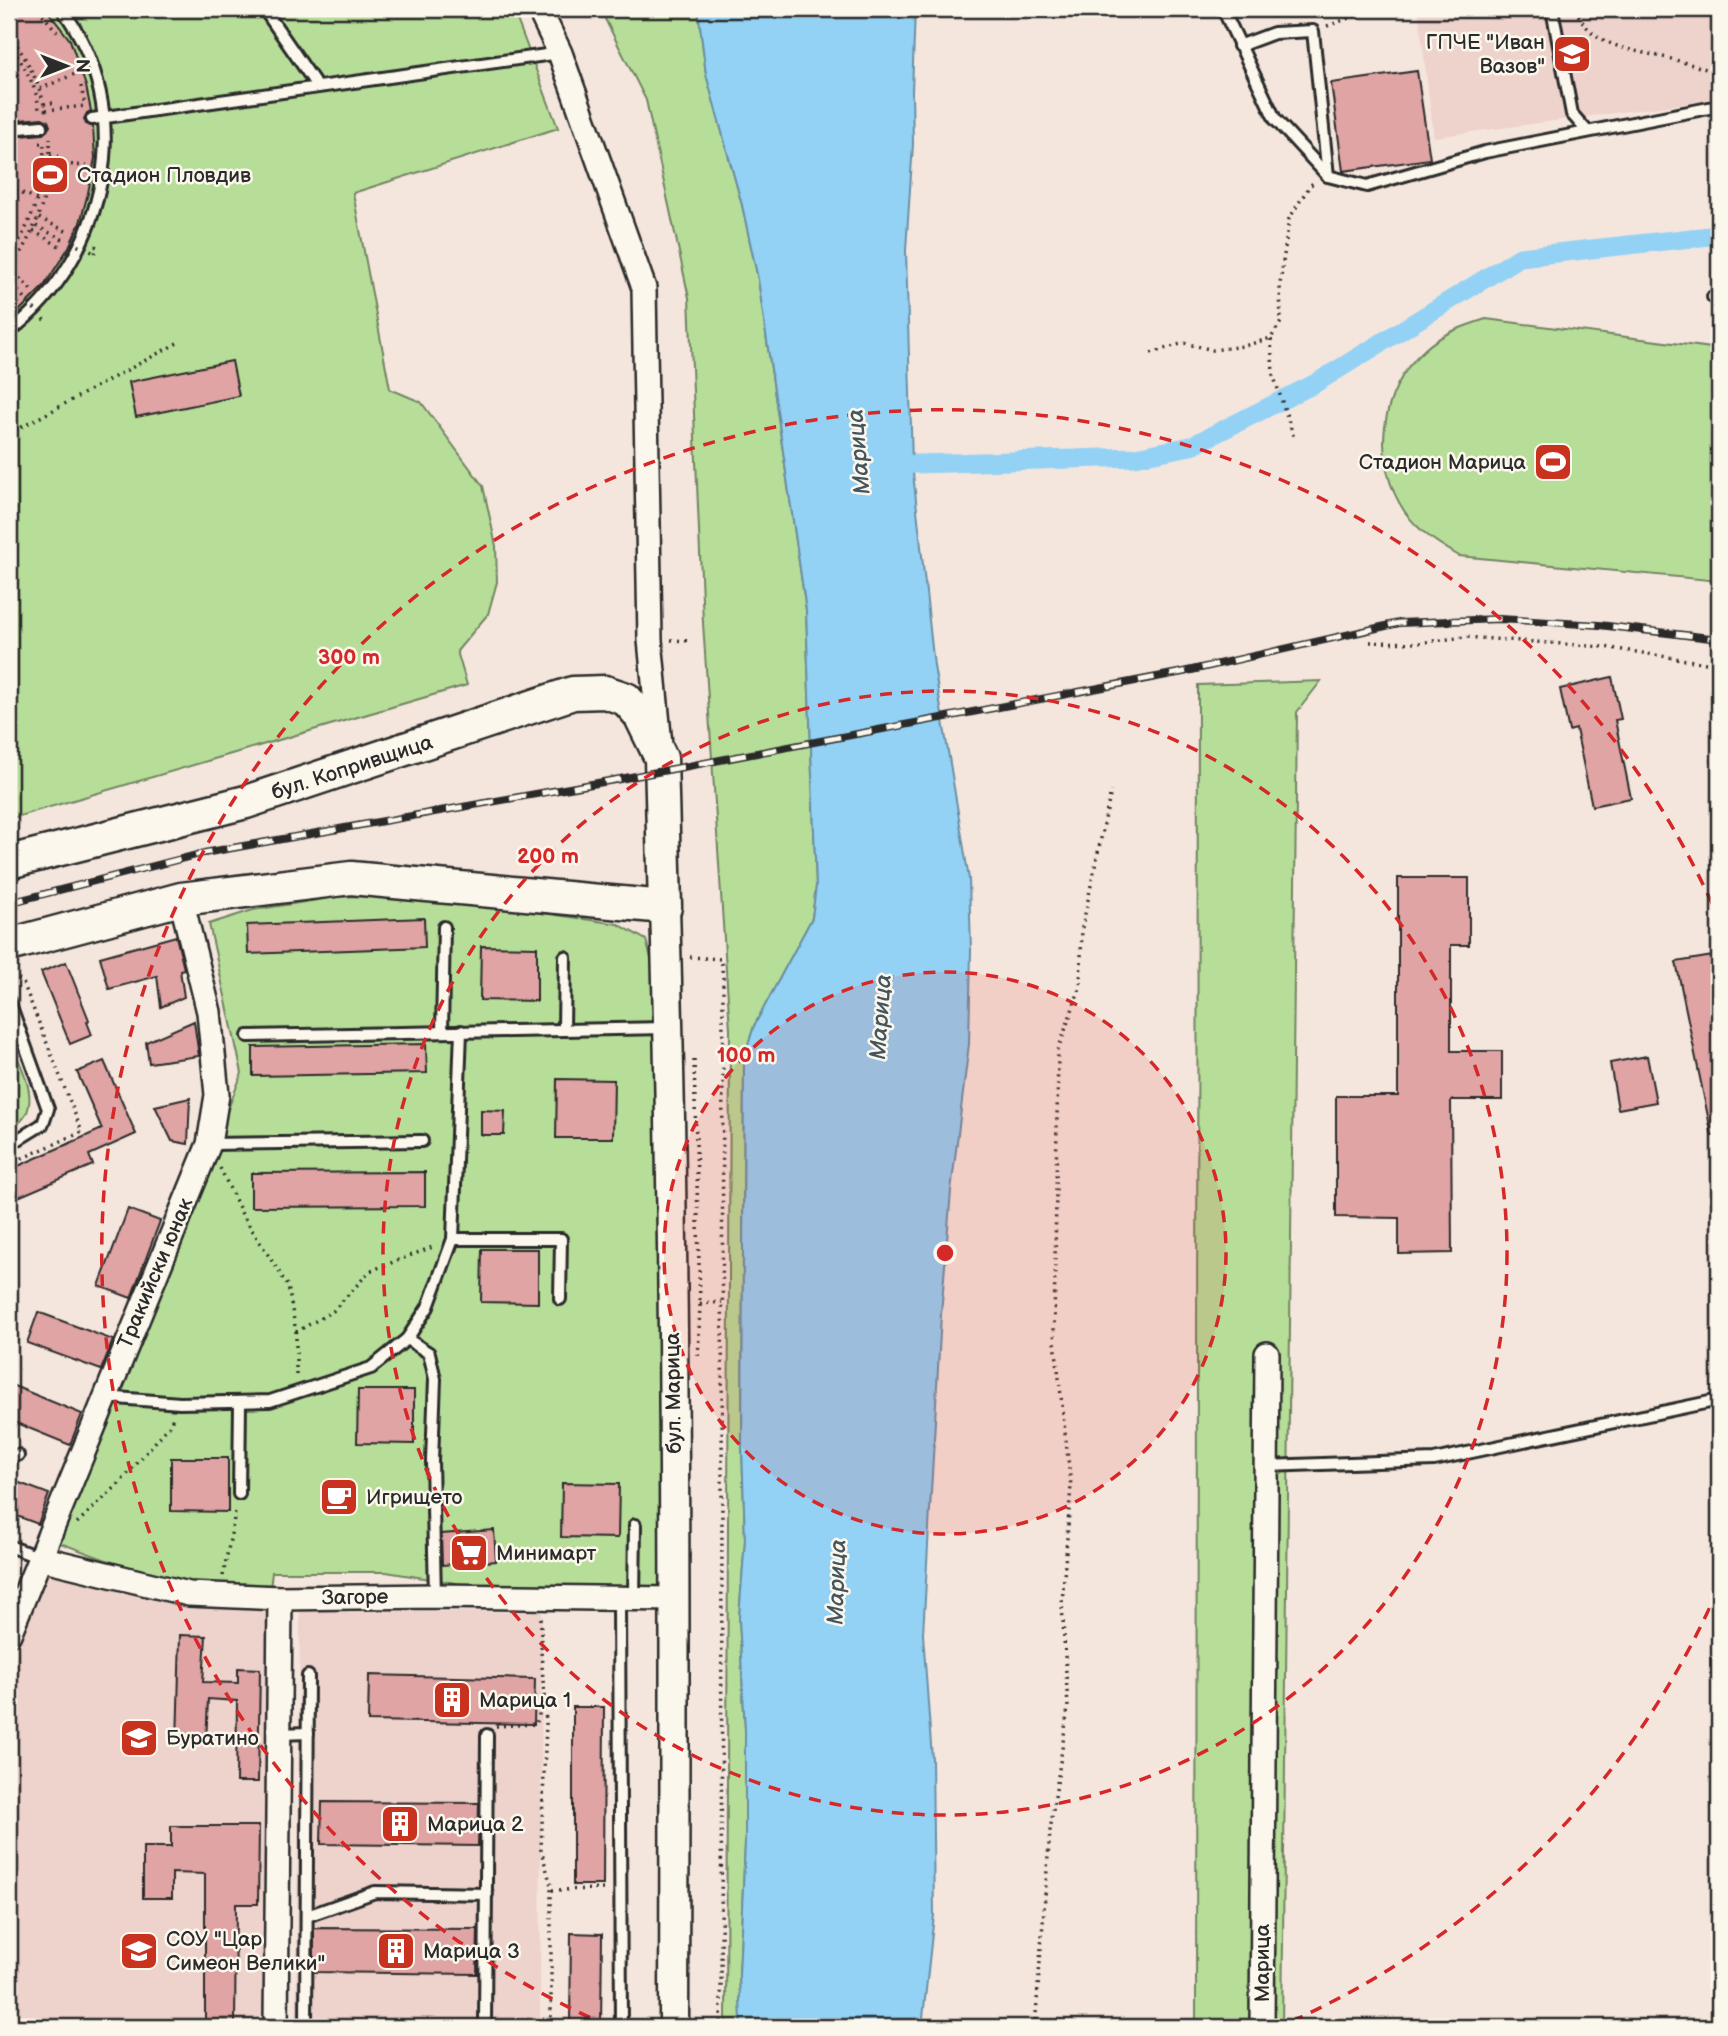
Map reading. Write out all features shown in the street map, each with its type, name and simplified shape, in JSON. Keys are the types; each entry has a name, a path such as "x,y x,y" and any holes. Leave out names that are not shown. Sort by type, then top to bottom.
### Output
{"main road":[{"name":"бул. Копривщица","path":"9,862 246,802 573,693 605,692 626,699 640,715 661,758"},
{"name":"бул. Марица","path":"661,758 665,907"},
{"path":"9,945 181,899 351,878 665,907"}],"street":[{"path":"539,9 560,53 644,288 650,640 661,758"},
{"name":"Тракийски юнак","path":"9,1634 209,1144 217,1095 209,1012 181,899"},
{"name":"бул. Марица","path":"665,907 669,1028 675,1600 674,2027"},
{"name":"Марица","path":"1262,2027 1267,1354"},
{"name":"Загоре","path":"40,1558 189,1594 280,1598 435,1596 675,1600"},
{"path":"276,2027 280,1598"}],"lane":[{"path":"9,332 38,306 63,277 83,241 104,172 105,118 95,74 76,28 62,9"},
{"path":"264,9 317,86"},
{"path":"1223,9 1275,119 1328,176 1367,186 1485,152 1719,106"},
{"path":"1552,9 1572,114 1587,131"},
{"path":"1239,46 1275,33 1313,31 1328,176"},
{"path":"92,119 560,53"},
{"path":"9,129 46,127"},
{"path":"442,1032 444,927"},
{"path":"564,1030 565,957"},
{"path":"9,1001 48,1109 43,1124 9,1145"},
{"path":"248,1036 669,1028"},
{"path":"104,1397 180,1402 270,1401 371,1368 407,1339 428,1307 453,1239 461,1031"},
{"path":"209,1144 422,1141"},
{"path":"453,1239 561,1240 560,1299"},
{"path":"407,1339 429,1353 435,1379 432,1461 435,1596"},
{"path":"1266,1466 1434,1460 1719,1400"},
{"path":"239,1494 240,1402"},
{"path":"621,2027 626,1599 635,1525"},
{"path":"9,1546 40,1558"},
{"path":"306,2027 308,1676"},
{"path":"279,1734 308,1734"},
{"path":"485,2027 487,1735"},
{"path":"307,1916 375,1892 487,1894"}],"path":[{"path":"1313,31 1374,9"},
{"path":"1575,9 1581,22 1606,42 1634,52 1689,63 1719,73"},
{"path":"9,34 27,61 46,110 50,163 45,195 36,226 10,269 33,293"},
{"path":"9,44 19,57 33,86 40,111"},
{"path":"9,63 19,57"},
{"path":"27,61 33,58"},
{"path":"40,89 76,73"},
{"path":"44,104 53,103"},
{"path":"46,110 85,106"},
{"path":"9,259 31,220 38,199 44,142"},
{"path":"50,156 58,156"},
{"path":"50,163 87,166"},
{"path":"1294,438 1273,374 1271,338 1281,322 1280,284 1289,219 1310,185 1328,176"},
{"path":"9,188 38,199"},
{"path":"39,218 71,233"},
{"path":"36,226 95,253 97,247"},
{"path":"33,231 63,248"},
{"path":"85,253 91,244"},
{"path":"9,280 45,321"},
{"path":"9,292 20,306"},
{"path":"35,317 43,310"},
{"path":"1151,353 1184,343 1213,350 1244,346 1271,338"},
{"path":"9,434 181,341"},
{"path":"1370,642 1418,643 1465,637 1604,647 1719,665"},
{"path":"668,640 690,641"},
{"path":"1035,2027 1050,1831 1069,1708 1062,1603 1071,1486 1054,1333 1058,1050 1080,988 1082,929 1111,791"},
{"path":"666,958 721,959 723,978 721,2027"},
{"path":"209,1144 242,1214 288,1286 296,1332 296,1393"},
{"path":"296,1332 333,1311 370,1271 453,1239"},
{"path":"700,1304 722,1302"},
{"path":"69,1531 118,1485 152,1446 169,1426 180,1402"},
{"path":"219,1595 239,1494"},
{"path":"542,1598 541,1651 545,1699 541,1850 552,1891 551,2027"},
{"path":"487,1735 487,1729 492,1726 536,1724 539,1700 545,1699"},
{"path":"552,1891 621,1888"}],"shaded area":[{"name":"ГПЧЕ \"Иван Вазов\"","path":"1418,9 1719,9 1719,99 1434,137"},
{"path":"47,1564 143,1593 269,1612 268,2027 9,2027 9,1677"},
{"path":"300,1611 542,1612 540,2027 296,2027"}],"green space":[{"path":"9,9 513,9 558,128 353,193 390,389 421,402 483,486 496,546 497,582 488,614 457,651 467,685 9,819"},
{"path":"600,9 698,9 706,74 742,205 758,279 806,610 816,886 812,918 754,1026 744,1058 742,1446 745,1540 739,1618 745,1730 745,1843 739,1975 742,2027 726,2027 730,1029 703,623 689,298 646,100"},
{"name":"Стадион Марица","path":"1486,319 1719,349 1719,581 1459,556 1417,526 1394,493 1387,472 1384,450 1389,406 1397,385 1409,366 1424,350 1461,327"},
{"path":"1321,681 1297,712 1282,2027 1196,2027 1198,685"},
{"path":"414,894 618,924 646,940 656,977 661,1588 475,1586 386,1572 272,1572 269,1598 185,1589 60,1543 242,1073 209,924 253,910 337,897"},
{"path":"9,1038 24,1074 29,1100 21,1121 9,1129"}],"water":[{"path":"698,9 915,9 913,144 906,250 912,464 934,666 969,879 971,951 969,1044 951,1191 941,1315 923,1634 932,1759 934,1915 922,2027 742,2027 741,2021 739,1975 745,1843 745,1730 739,1618 745,1540 742,1446 744,1058 754,1026 812,918 816,886 806,610 758,279 742,205 706,74"}],"building":[{"name":"Стадион Пловдив","path":"9,9 46,9 70,40 86,86 91,111 84,119 86,124 93,127 95,158 80,223 69,247 44,286 9,321 9,137 43,134 50,126 48,121 42,118 9,121"},
{"path":"1417,71 1430,159 1343,171 1331,83"},
{"path":"232,361 239,396 136,417 129,382"},
{"path":"1612,677 1621,719 1615,720 1631,798 1592,806 1576,729 1569,731 1560,689"},
{"path":"1398,878 1469,878 1469,945 1451,945 1451,1051 1502,1051 1502,1100 1451,1100 1452,1253 1399,1254 1399,1218 1336,1217 1336,1096 1398,1096"},
{"path":"424,918 425,947 248,954 247,925"},
{"path":"176,936 184,969 180,970 184,997 161,1007 157,976 109,989 100,957"},
{"path":"481,946 537,947 537,1001 480,1000"},
{"path":"1719,955 1719,1019 1710,1020 1719,1065 1719,1135 1712,1136 1676,962"},
{"path":"66,962 89,1020 87,1022 92,1035 70,1044 41,972"},
{"path":"194,1021 199,1056 149,1063 146,1042"},
{"path":"426,1044 427,1073 253,1076 253,1047"},
{"path":"1647,1056 1656,1102 1618,1109 1610,1063"},
{"path":"104,1061 136,1134 89,1155 93,1165 9,1201 9,1170 102,1129 77,1072"},
{"path":"557,1079 614,1080 613,1138 556,1138"},
{"path":"190,1098 188,1144 172,1141 155,1106"},
{"path":"481,1110 505,1111 504,1135 481,1135"},
{"path":"425,1172 425,1206 251,1207 251,1173"},
{"path":"128,1209 160,1221 131,1298 99,1286"},
{"path":"482,1249 538,1249 538,1303 481,1302"},
{"path":"38,1312 113,1340 101,1370 27,1343"},
{"path":"9,1384 82,1414 70,1445 9,1420"},
{"path":"358,1390 414,1390 414,1444 357,1443"},
{"path":"171,1458 228,1458 228,1512 171,1511"},
{"path":"9,1479 49,1494 38,1524 9,1513"},
{"path":"562,1483 619,1484 618,1538 561,1537"},
{"path":"494,1530 496,1561 442,1565 441,1534"},
{"path":"180,1635 206,1636 203,1682 238,1683 238,1668 260,1669 258,1782 236,1782 237,1701 208,1699 206,1744 177,1743"},
{"name":"Марица 1","path":"369,1675 535,1679 534,1724 368,1721"},
{"path":"573,1707 604,1707 603,1885 573,1885"},
{"name":"Марица 2","path":"322,1802 479,1803 478,1846 321,1844"},
{"path":"171,1826 259,1826 258,1904 236,1904 235,2027 205,2027 205,1874 172,1873 172,1898 143,1898 143,1847 171,1847"},
{"name":"Марица 3","path":"314,1928 478,1929 477,1974 314,1972"},
{"path":"571,1933 602,1934 601,2027 570,2027"}],"waterway":[{"path":"888,465 1135,457 1191,446 1316,383 1520,257 1719,235"}],"railway":[{"path":"9,903 204,853 620,779 1183,672 1399,623 1499,619 1599,625 1719,639"}],"place":[{"name":"ГПЧЕ \"Иван Вазов\"","path":"1572,54"},
{"name":"Стадион Пловдив","path":"50,175"},
{"name":"Стадион Марица","path":"1553,462"},
{"name":"Игрището","path":"339,1497"},
{"name":"Минимарт","path":"469,1553"},
{"name":"Марица 1","path":"452,1700"},
{"name":"Буратино","path":"139,1738"},
{"name":"Марица 2","path":"400,1824"},
{"name":"СОУ \"Цар Симеон Велики\"","path":"139,1951"},
{"name":"Марица 3","path":"396,1951"}]}
